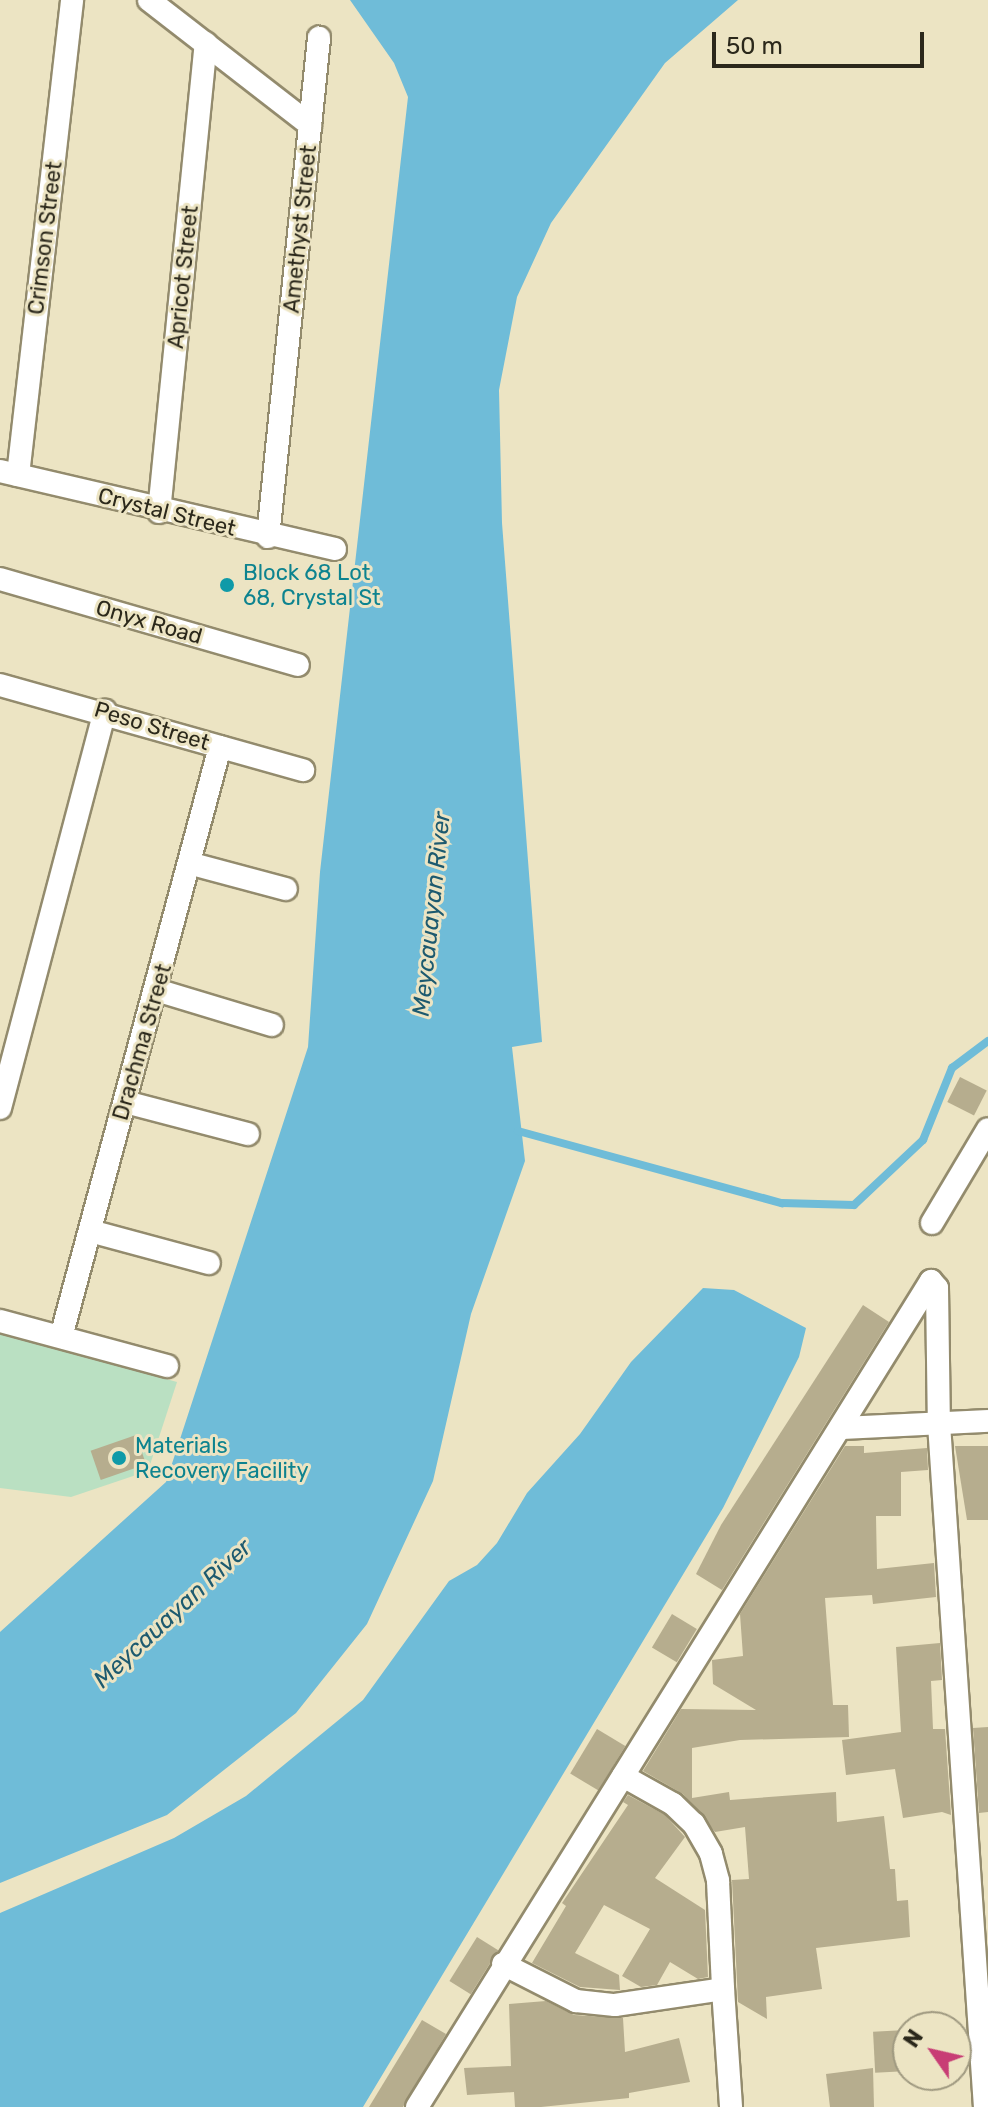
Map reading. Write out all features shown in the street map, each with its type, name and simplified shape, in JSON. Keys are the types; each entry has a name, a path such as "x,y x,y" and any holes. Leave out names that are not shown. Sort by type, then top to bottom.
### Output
{"street":[{"name":"Crimson Street","path":"9,473 72,0"},
{"name":"Amethyst Street","path":"149,0 310,125 268,537"},
{"path":"310,125 319,38"},
{"name":"Apricot Street","path":"159,512 206,43"},
{"name":"Crystal Street","path":"9,473 159,512 335,549"},
{"name":"Onyx Road","path":"0,579 298,665"},
{"name":"Peso Street","path":"0,685 105,711 303,770"},
{"path":"0,1108 105,711"},
{"name":"Drachma Street","path":"61,1337 192,864 220,747"},
{"path":"192,864 286,889"},
{"path":"156,990 272,1025"},
{"path":"125,1102 248,1134"},
{"path":"932,1223 988,1129"},
{"path":"90,1231 209,1263"},
{"path":"417,2107 503,1964 843,1428 931,1281 937,1288 939,1424 985,2107"},
{"path":"0,1321 167,1366"},
{"path":"843,1428 988,1421"},
{"path":"623,1776 673,1804 694,1824 711,1854 718,1881 731,2107"},
{"path":"503,1964 576,2001 615,2005 723,1989"}],"green space":[{"path":"0,1333 177,1382 148,1471 71,1497 0,1488"}],"water":[{"name":"Meycauayan River","path":"350,0 738,0 665,63 551,223 517,297 499,390 502,523 542,1042 512,1047 525,1161 471,1314 433,1481 367,1624 296,1713 167,1815 0,1883 0,1632 166,1482 308,1047 320,872 408,97 394,63"},
{"path":"703,1288 734,1290 806,1328 799,1357 723,1508 363,2107 0,2107 0,1913 174,1838 246,1796 363,1700 449,1581 477,1565 497,1543 527,1493 580,1434 631,1362"}],"building":[{"path":"960,1077 987,1091 974,1116 947,1102"},
{"path":"863,1305 889,1322 722,1590 696,1574 721,1525"},
{"name":"Materials Recovery Facility","path":"136,1435 146,1464 101,1480 91,1451"},
{"path":"845,1446 864,1446 864,1453 927,1448 928,1470 901,1472 901,1516 876,1516 877,1569 934,1563 936,1597 873,1604 872,1595 825,1598 833,1705 848,1705 849,1737 740,1740 692,1748 692,1798 729,1792 730,1800 836,1792 837,1822 884,1816 890,1869 895,1869 897,1901 908,1900 910,1937 816,1948 822,1989 766,1997 767,2019 738,2002 732,1880 749,1879 745,1827 715,1832 683,1794 643,1771 681,1709 756,1710 713,1684 712,1660 743,1656 740,1614"},
{"path":"955,1446 988,1446 988,1520 967,1520"},
{"path":"672,1614 697,1629 677,1662 652,1647"},
{"path":"940,1643 942,1680 931,1681 933,1729 945,1729 951,1815 942,1812 903,1818 895,1769 846,1775 842,1740 901,1732 896,1647"},
{"path":"988,1727 988,1812 979,1813 973,1728"},
{"path":"597,1729 625,1746 599,1791 570,1774"},
{"path":"628,1795 665,1815 685,1837 655,1878 705,1910 708,1977 698,1979 670,1962 657,1985 641,1987 622,1976 650,1929 604,1905 575,1953 619,1975 620,1990 580,1987 532,1963 566,1906 562,1903 628,1805 623,1802"},
{"path":"477,1937 498,1950 471,1994 449,1981"},
{"path":"546,2001 574,2015 623,2018 625,2052 679,2038 690,2082 629,2093 629,2098 541,2107 515,2107 514,2092 467,2095 464,2068 511,2066 509,2004"},
{"path":"422,2020 446,2034 403,2107 369,2107"},
{"path":"892,2031 892,2072 875,2073 873,2032"},
{"path":"873,2068 874,2107 830,2107 826,2074"}],"waterway":[{"path":"518,1131 782,1203 854,1205 923,1140 952,1068 988,1041"}],"place":[{"name":"Block 68 Lot 68, Crystal St","path":"227,585"},
{"name":"Materials Recovery Facility","path":"119,1458"}]}
